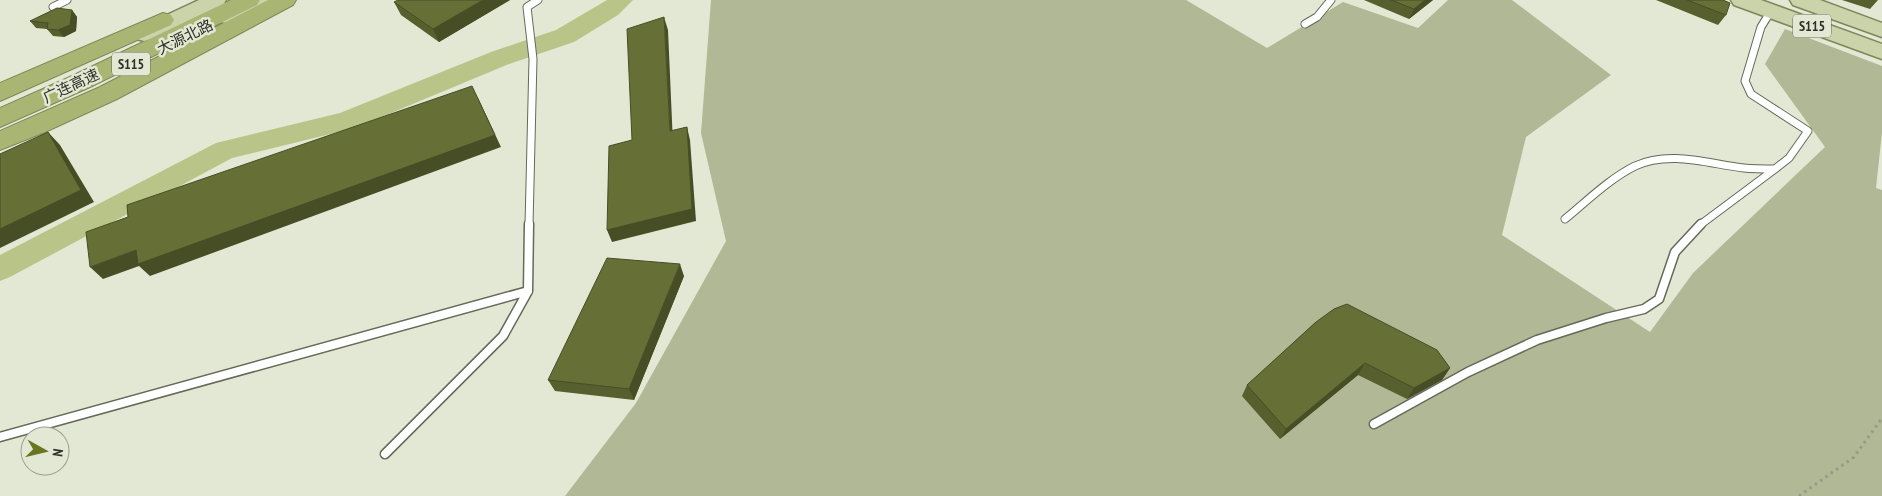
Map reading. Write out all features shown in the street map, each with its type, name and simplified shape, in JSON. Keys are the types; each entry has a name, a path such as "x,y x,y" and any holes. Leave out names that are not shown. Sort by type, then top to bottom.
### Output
{"highway":[{"path":"0,75 44,59 173,0"},
{"name":"广连高速","path":"0,94 139,32 205,0"},
{"name":"广连高速","path":"0,118 80,82 249,0"},
{"path":"0,141 80,106 212,40 285,0"}],"main road":[{"name":"大源北路","path":"0,100 216,0"},
{"name":"大源北路","path":"0,125 262,0"},
{"name":"S115","path":"1741,0 1882,52"},
{"name":"S115","path":"1800,0 1882,30"}],"lane":[{"path":"53,6 67,0"},
{"path":"385,454 504,336 528,291 533,59 528,6 538,0"},
{"path":"1305,24 1317,17 1331,0"},
{"path":"1374,424 1468,372 1537,340 1606,318 1644,309 1659,299 1675,252 1702,223 1789,158 1808,131 1752,94 1745,80 1761,27 1771,11"},
{"path":"1565,219 1606,185 1636,166 1667,159 1701,160 1745,168 1775,169"},
{"path":"0,437 528,291"}],"path":[{"path":"1799,496 1854,457 1882,418"}],"green space":[{"path":"711,0 1186,0 1267,48 1343,2 1418,28 1448,0 1512,0 1611,75 1526,137 1502,235 1650,332 1693,273 1825,147 1765,64 1785,29 1882,66 1882,132 1876,188 1882,190 1882,496 565,496 636,403 726,241 701,133"}],"building":[{"path":"398,0 483,0 433,29 394,2"},
{"path":"1391,0 1425,0 1414,9"},
{"path":"1687,0 1723,0 1730,3 1726,15"},
{"path":"57,8 72,10 70,25 58,30 47,29 48,23 30,21"},
{"path":"664,17 670,131 687,127 692,209 607,230 609,146 632,140 627,29"},
{"path":"472,86 495,135 138,264 136,250 90,267 86,232 128,217 127,205"},
{"path":"48,132 81,190 0,229 0,154"},
{"path":"607,258 680,264 629,389 548,380"},
{"path":"1347,304 1437,350 1450,368 1414,388 1365,363 1286,429 1247,385 1316,322 1334,309"}],"waterway":[{"path":"0,269 225,150 346,121 500,58 565,36 610,10 621,0"}]}
